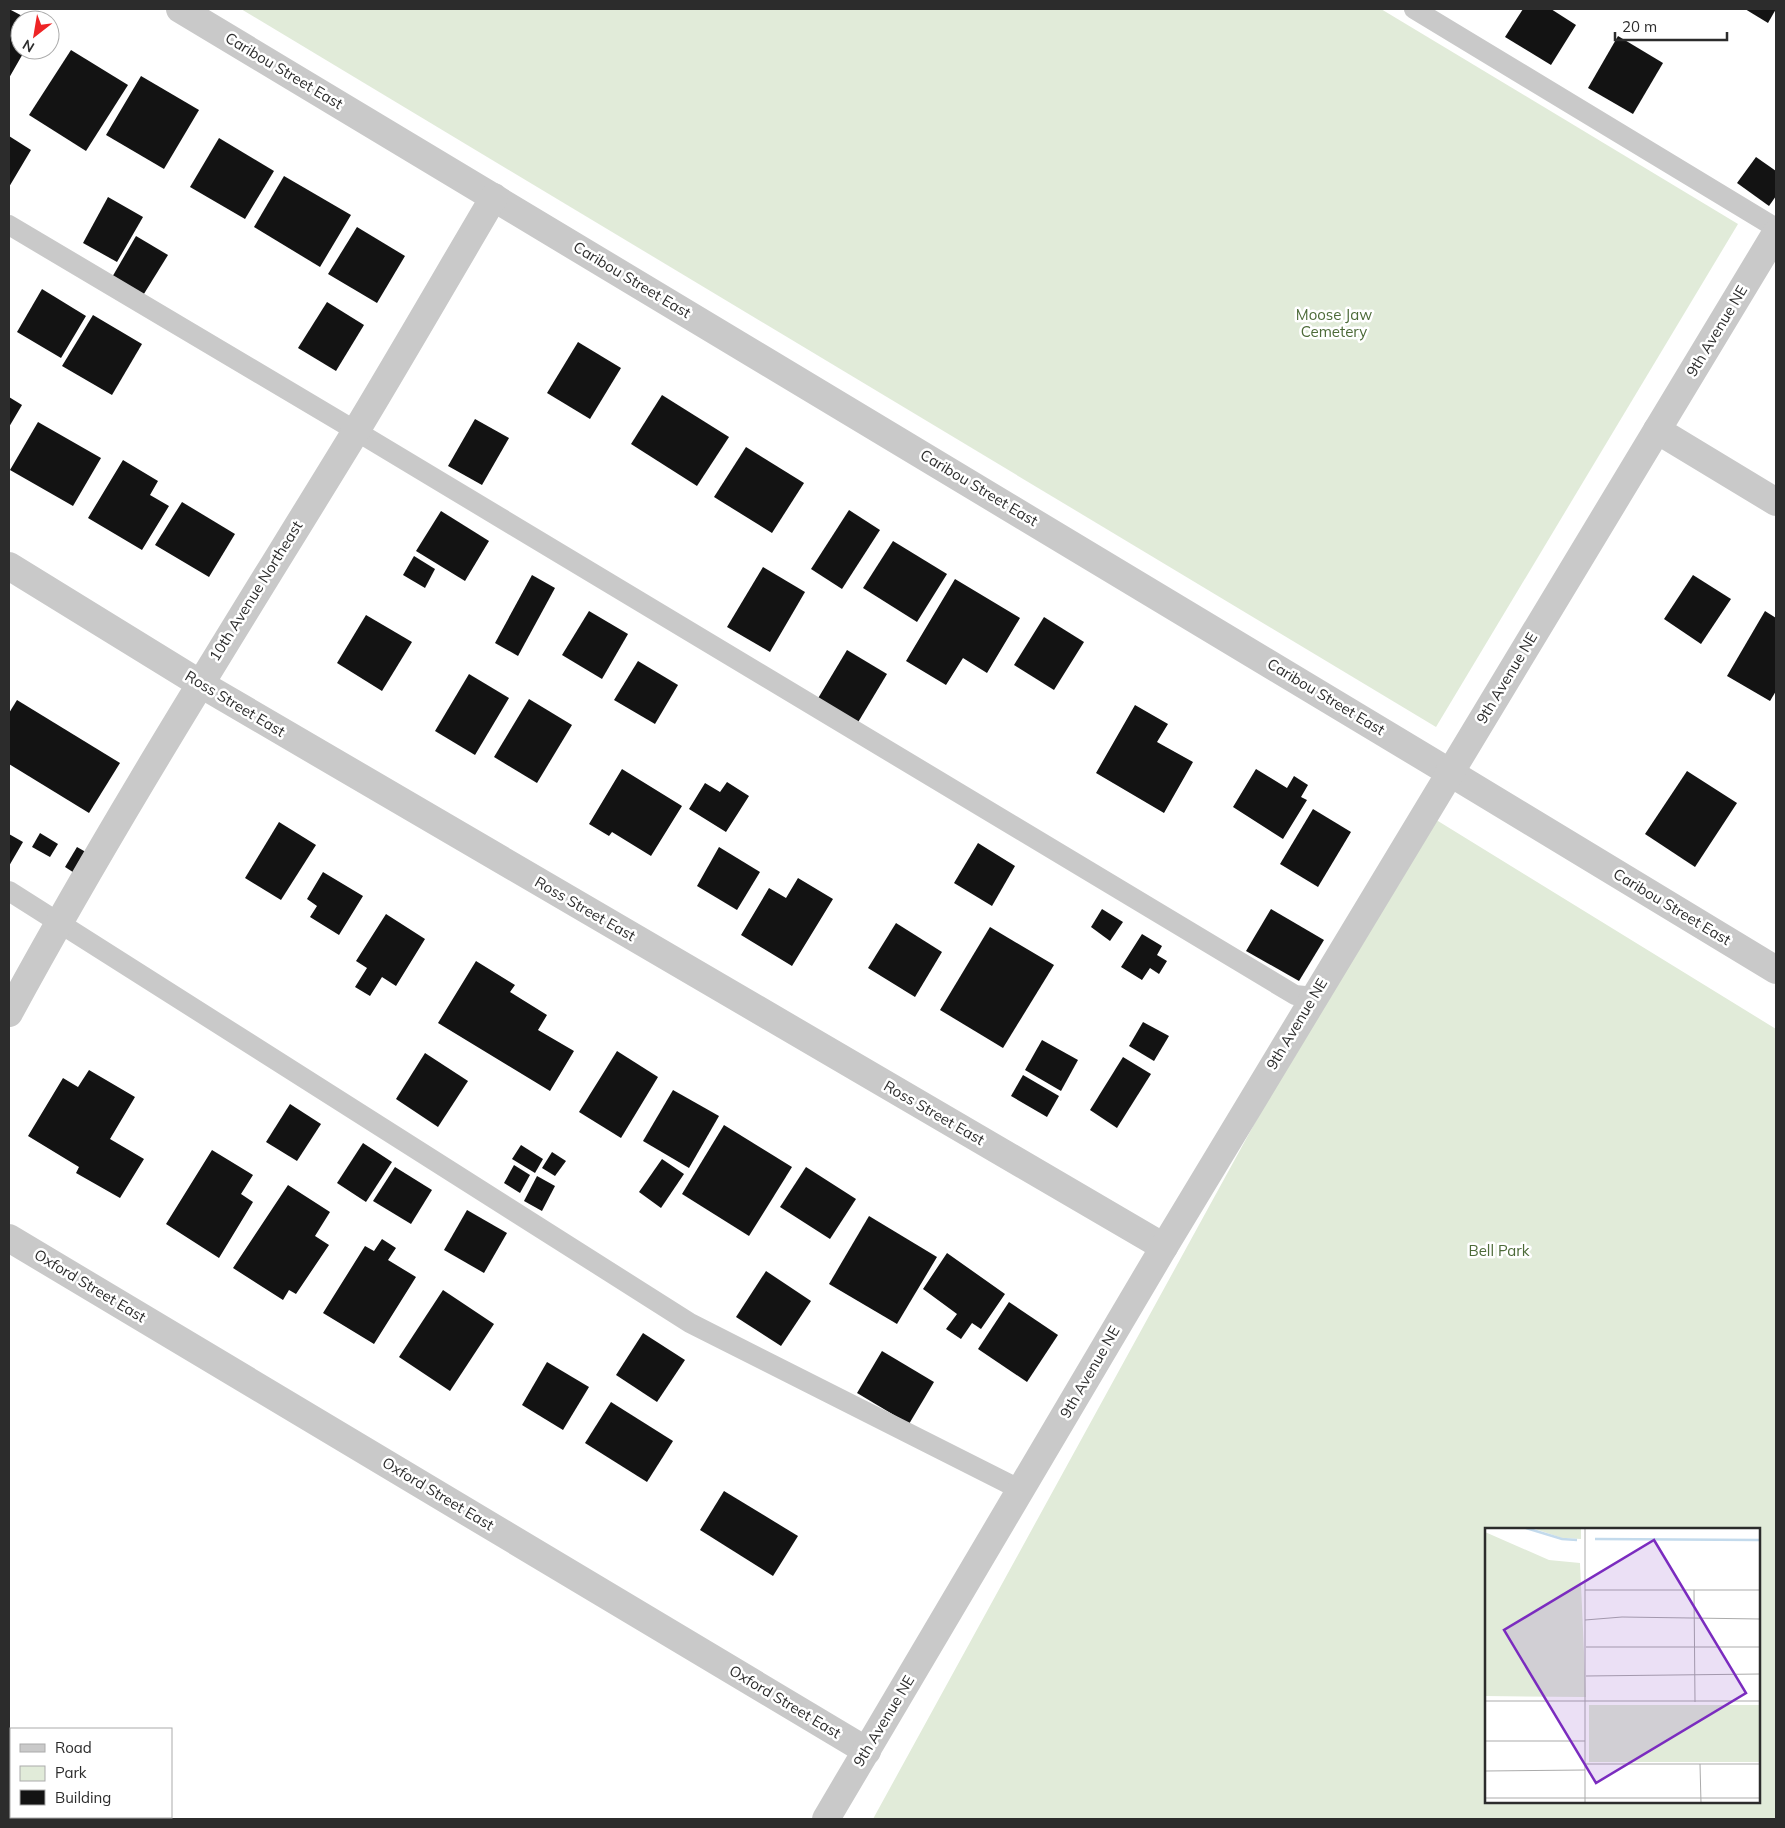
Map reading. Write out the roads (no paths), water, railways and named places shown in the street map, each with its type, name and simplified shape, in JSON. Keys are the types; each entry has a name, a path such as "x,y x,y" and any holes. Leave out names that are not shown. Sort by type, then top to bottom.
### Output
{"street":[{"name":"Caribou Street East","path":"180,9 1776,970"},
{"name":"10th Avenue Northeast","path":"9,1013 59,921 199,683 356,430 494,197"},
{"name":"9th Avenue NE","path":"826,1819 1164,1247 1776,233"},
{"path":"1657,430 1776,502"},
{"name":"Ross Street East","path":"9,566 199,683 1164,1247"},
{"name":"Oxford Street East","path":"9,1238 867,1751"}],"lane":[{"path":"1414,9 1776,228"},
{"path":"9,225 356,430 1295,995 1314,997"},
{"path":"9,891 690,1323 1021,1490"}],"park label":[{"name":"Moose Jaw Cemetery","path":"1334,324"},
{"name":"Bell Park","path":"1499,1251"}]}
